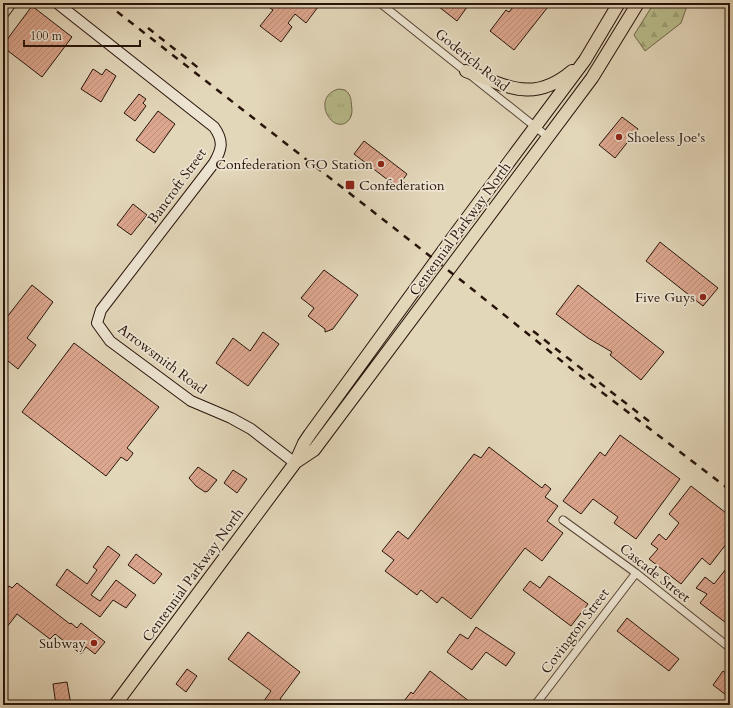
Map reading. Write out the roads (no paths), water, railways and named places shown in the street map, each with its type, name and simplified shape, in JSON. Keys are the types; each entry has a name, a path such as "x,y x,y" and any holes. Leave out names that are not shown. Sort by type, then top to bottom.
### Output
{"main road":[{"name":"Centennial Parkway North","path":"115,705 295,463 310,434 459,229 536,128 585,60 619,3"},
{"name":"Centennial Parkway North","path":"295,463 314,450 592,78 638,3"},
{"path":"466,71 518,90 531,90 551,85 564,78 585,60"}],"street":[{"path":"3,14 11,3"},
{"name":"Bancroft Street","path":"57,3 214,127 220,136 221,144 218,156 214,163 101,310 97,323"},
{"name":"Goderich Road","path":"380,3 548,136"},
{"name":"Arrowsmith Road","path":"97,323 110,341 190,401 231,418 251,429 295,463"},
{"name":"Cascade Street","path":"563,520 636,573 730,648"},
{"name":"Covington Street","path":"535,705 636,573"}],"railway":[{"path":"106,3 467,285 574,371 730,490"},
{"path":"148,28 201,70"},
{"path":"533,331 650,422"}],"place":[{"name":"Shoeless Joe's","path":"619,137"},
{"name":"Confederation GO Station","path":"381,164"},
{"name":"Confederation","path":"350,185"},
{"name":"Five Guys","path":"703,297"},
{"name":"Subway","path":"94,643"}]}
